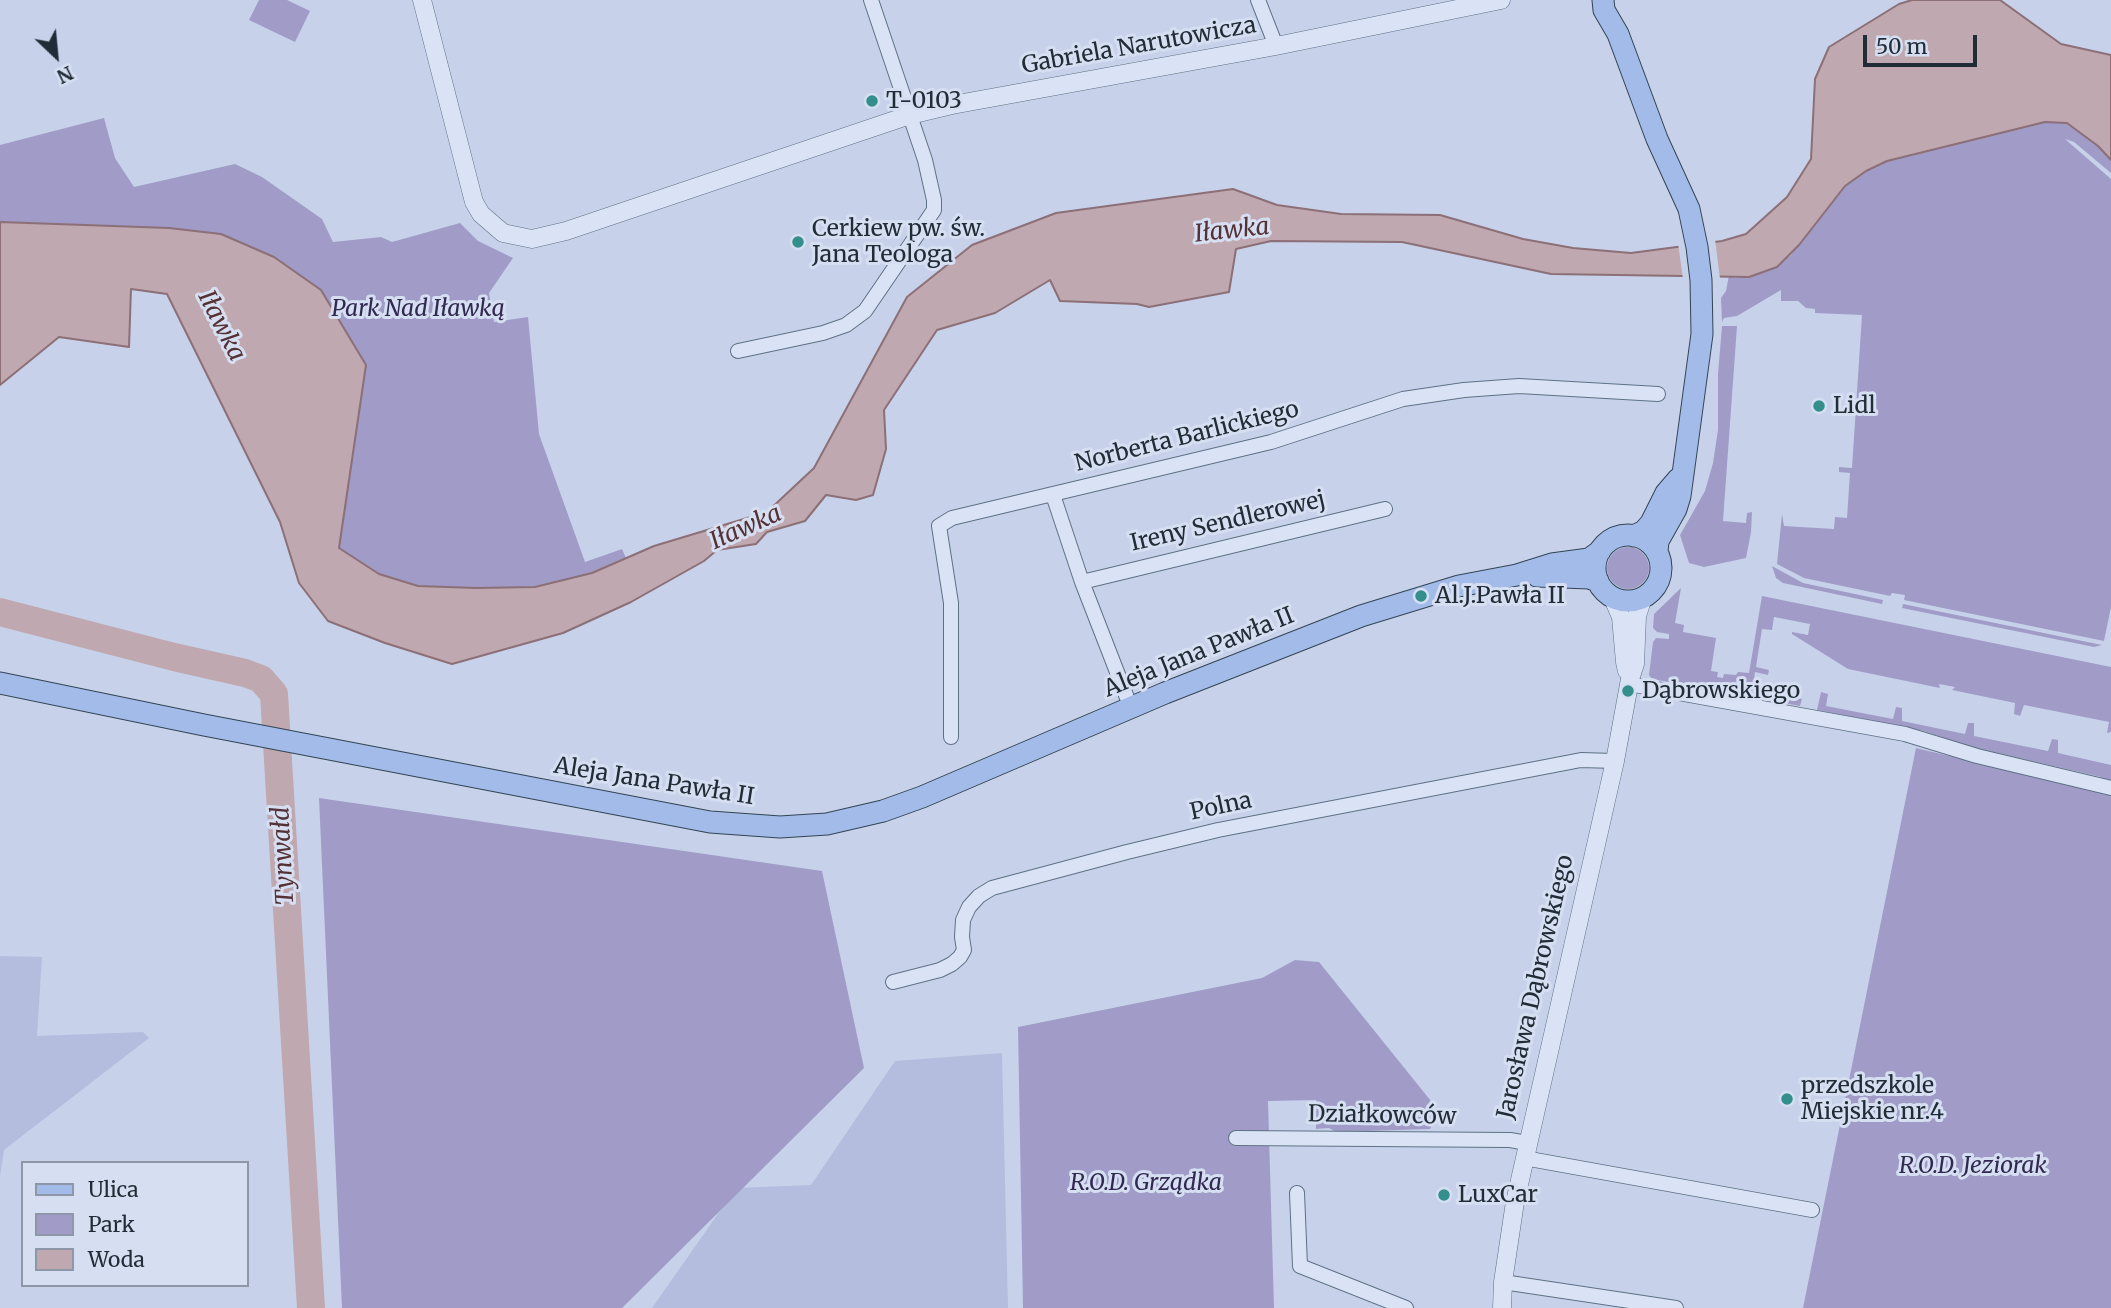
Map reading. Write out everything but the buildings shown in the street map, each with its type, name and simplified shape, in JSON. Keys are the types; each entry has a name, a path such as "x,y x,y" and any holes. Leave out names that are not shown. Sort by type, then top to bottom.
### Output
{"main road":[{"path":"1603,0 1604,10 1618,34 1657,139 1680,186 1694,231 1702,296 1699,362 1680,496 1658,541 1660,561 1656,586 1643,597 1627,601 1605,589 1595,571 1600,551 1615,538 1634,536 1644,531 1681,474"},
{"path":"1617,0 1618,34"},
{"path":"1634,536 1643,539 1657,552"},
{"name":"Aleja Jana Pawła II","path":"0,683 710,822 779,827 827,824 883,811 922,797 1131,708 1361,616 1459,586 1517,575 1552,564 1589,559 1600,551"},
{"name":"Aleja Jana Pawła II","path":"1517,575 1588,578 1605,589"}],"street":[{"name":"Gabriela Narutowicza","path":"422,0 474,202 491,225 516,237 532,239 566,231 910,116 952,105 1276,46 1501,0"},
{"path":"738,351 823,333 846,325 865,311 934,210 925,160 872,0"},
{"path":"1258,0 1276,46"},
{"name":"Norberta Barlickiego","path":"951,737 951,603 939,526 951,518 1271,442 1403,399 1464,390 1519,386 1658,394"},
{"path":"1053,495 1082,582 1131,708"},
{"name":"Ireny Sendlerowej","path":"1082,582 1385,509"},
{"name":"Jarosława Dąbrowskiego","path":"1605,589 1621,617 1625,662 1630,681"},
{"name":"Jarosława Dąbrowskiego","path":"1502,1308 1510,1226 1615,761 1635,664 1637,616 1643,597"},
{"path":"1630,681 1905,734 1977,756 2111,788"},
{"name":"Polna","path":"893,982 940,970 960,957 964,950 963,920 969,907 979,895 992,888 1218,830 1581,760 1615,761"},
{"name":"Działkowców","path":"1236,1138 1510,1140 1525,1151 1812,1210"},
{"path":"1297,1193 1300,1266 1406,1308"},
{"path":"1503,1282 1605,1302 1676,1308"}],"shaded area":[{"path":"0,956 42,957 37,1036 143,1032 149,1038 4,1150 0,1176"},
{"path":"1002,1053 1008,1308 652,1308 736,1188 811,1185 895,1061"}],"green space":[{"path":"259,0 287,0 310,11 295,42 249,20"},
{"name":"Park Nad Iławką","path":"104,118 115,158 134,187 235,164 262,177 322,219 333,242 381,237 392,242 460,223 478,241 513,258 489,293 494,322 528,317 539,434 585,562 622,549 626,558 592,573 535,587 418,586 379,574 339,548 366,365 221,234 169,228 0,223 0,145"},
{"path":"2045,122 2067,123 2099,146 2111,160 2111,173 2074,142 2065,139 2111,179 2111,607 2104,641 1904,600 1905,595 1892,593 1890,596 1804,578 1777,564 1782,514 1784,526 1834,529 1835,517 1847,518 1850,473 1839,472 1839,467 1852,468 1862,315 1815,313 1815,309 1806,308 1798,301 1781,301 1781,290 1737,316 1724,318 1722,322 1721,298 1726,291 1729,275 1735,278 1790,256 1845,186 1866,171 1887,161 1918,152"},
{"path":"1722,326 1737,326 1723,521 1746,523 1747,513 1752,512 1751,532 1746,558 1704,567 1689,563 1680,535 1705,491 1713,463 1718,430 1718,374"},
{"path":"1628,547 1643,553 1649,568 1643,583 1628,589 1613,583 1607,568 1613,553"},
{"path":"1772,566 1803,583 1883,600 1882,604 1783,583 1776,578"},
{"path":"1681,588 1675,623 1684,625 1683,632 1716,638 1711,671 1718,672 1717,677 1723,678 1724,674 1736,675 1738,672 1749,673 1762,596 2111,667 2111,732 2107,733 2109,722 2024,705 2020,716 2014,714 2015,703 1952,690 1955,687 1939,684 1940,688 1848,669 1792,634 1808,635 1810,624 1774,617 1772,630 1762,629 1756,667 1769,670 1768,675 1755,672 1752,692 1802,699 1800,706 1652,679 1649,675 1653,642 1656,638 1669,639 1669,634 1657,632 1653,628 1654,614"},
{"path":"1903,604 2102,645 2094,647 1902,608"},
{"path":"1821,692 1828,694 1826,706 1893,719 1896,707 1902,708 1902,721 1965,734 1968,723 1974,723 1974,736 2048,751 2052,739 2058,740 2058,753 2111,765 2111,783 2103,782 2101,777 1971,747 1924,731 1817,710"},
{"name":"R.O.D. Jeziorak","path":"1916,748 2111,795 2111,1308 1803,1308"},
{"path":"319,798 822,871 864,1068 622,1308 342,1308"},
{"name":"R.O.D. Grządka","path":"1295,960 1319,962 1439,1111 1430,1129 1336,1132 1329,1128 1316,1129 1316,1100 1268,1101 1274,1308 1023,1308 1018,1027 1262,978"}],"water":[{"name":"Iławka","path":"1912,0 2000,0 2061,44 2111,55 2111,160 2098,146 2067,123 2045,122 1887,161 1866,171 1845,186 1799,245 1777,267 1749,277 1551,274 1402,242 1271,241 1236,249 1229,292 1149,307 1137,304 1060,301 1050,280 995,313 937,330 884,410 886,449 873,495 856,500 826,495 805,521 767,532 756,544 717,550 704,561 631,602 563,633 452,664 385,643 328,621 299,583 280,522 167,294 131,289 129,347 59,337 0,385 0,222 169,228 221,234 274,257 321,290 366,365 339,548 379,574 418,586 535,587 592,573 654,546 767,512 814,468 907,297 972,245 1056,213 1233,189 1277,205 1341,214 1440,215 1523,239 1573,248 1631,253 1722,241 1746,234 1787,197 1811,159 1815,79 1829,47 1899,4"}],"pier":[{"path":"1715,239 1720,279 1683,279 1678,243"}],"waterway":[{"name":"Tynwałd","path":"0,612 245,673 261,679 274,694 311,1308"}],"place":[{"name":"T-0103","path":"872,101"},
{"name":"Cerkiew pw. św. Jana Teologa","path":"798,242"},
{"name":"Lidl","path":"1819,406"},
{"name":"Al.J.Pawła II","path":"1421,596"},
{"name":"Dąbrowskiego","path":"1628,691"},
{"name":"przedszkole Miejskie nr.4","path":"1787,1099"},
{"name":"LuxCar","path":"1444,1195"}]}
